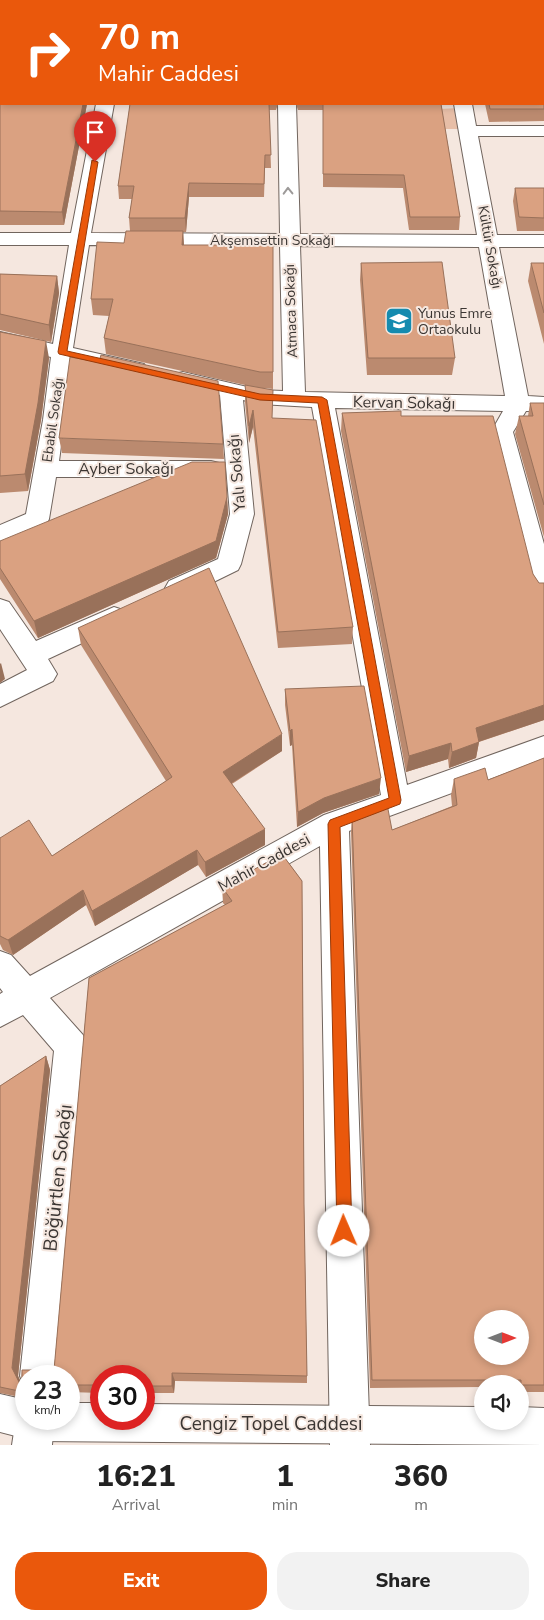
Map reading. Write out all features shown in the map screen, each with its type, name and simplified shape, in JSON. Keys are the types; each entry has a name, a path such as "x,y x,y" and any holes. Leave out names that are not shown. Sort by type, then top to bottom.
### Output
{"street":[{"name":"Ebabil Sokağı","path":"0,535 37,519 80,240 106,105"},
{"name":"Atmaca Sokağı","path":"287,105 294,398"},
{"name":"Kültür Sokağı","path":"463,105 518,405"},
{"path":"468,131 544,131"},
{"name":"Akşemsettin Sokağı","path":"0,240 544,241"},
{"name":"Kervan Sokağı","path":"4,343 62,352 260,397 518,405 544,404"},
{"name":"Yalı Sokağı","path":"31,655 229,564 242,514 231,390"},
{"path":"322,400 396,800"},
{"path":"518,405 502,432 544,591"},
{"name":"Ayber Sokağı","path":"46,470 238,470"},
{"path":"0,609 44,674 0,696"},
{"name":"Mahir Caddesi","path":"14,1003 334,824 544,747"},
{"path":"334,824 350,1435"},
{"name":"Böğürtlen Sokağı","path":"0,965 14,1003 71,1046 40,1365"},
{"name":"Cengiz Topel Caddesi","path":"80,1427 350,1435 544,1427"}],"shaded area":[{"path":"460,108 463,129 442,129 437,109"}],"building":[{"path":"0,105 83,105 62,212 0,211"},
{"path":"130,105 269,105 271,155 265,155 264,184 189,183 185,218 129,218 134,186 118,186"},
{"path":"323,105 441,105 460,217 410,217 404,175 323,174"},
{"path":"489,105 544,105 544,109 490,109"},
{"path":"515,188 544,188 544,218 519,217"},
{"path":"126,231 183,231 182,245 273,245 273,372 260,372 104,338 113,299 91,299 97,242 124,243"},
{"path":"442,262 455,358 368,358 361,263"},
{"path":"531,263 544,263 544,313"},
{"path":"0,274 57,276 49,325 0,314"},
{"path":"0,332 46,341 38,403 25,474 0,476"},
{"path":"101,355 218,381 223,444 59,438 70,357 99,362"},
{"path":"245,385 273,390 272,418 316,420 353,627 278,632 253,410 249,426"},
{"path":"530,403 544,403 544,505 519,416 533,416"},
{"path":"401,411 401,416 493,416 533,574 539,583 544,583 544,705 476,728 479,742 452,752 451,743 409,756 342,413"},
{"path":"192,462 225,462 227,497 216,541 34,621 0,568 0,541"},
{"path":"209,568 282,734 223,772 265,829 205,862 197,850 92,911 83,890 8,940 0,936 0,838 29,820 52,856 172,777 78,628"},
{"path":"364,686 381,778 324,798 298,812 292,729 290,731 285,689"},
{"path":"544,758 544,1385 529,1385 529,1375 474,1375 474,1380 372,1380 352,817 387,804 392,830 457,805 454,779 485,768 488,780"},
{"path":"282,854 302,881 307,1376 172,1373 172,1386 155,1386 155,1365 90,1365 90,1385 80,1385 80,1365 54,1365 89,978 232,901 222,887"},
{"path":"46,1056 12,1368 15,1374 15,1390 0,1387 0,1086"}],"place":[{"name":"Yunus Emre Ortaokulu","path":"399,321"}],"route":[{"path":"95,162 62,352 260,397 322,400 396,800 334,824 344,1231"}]}
